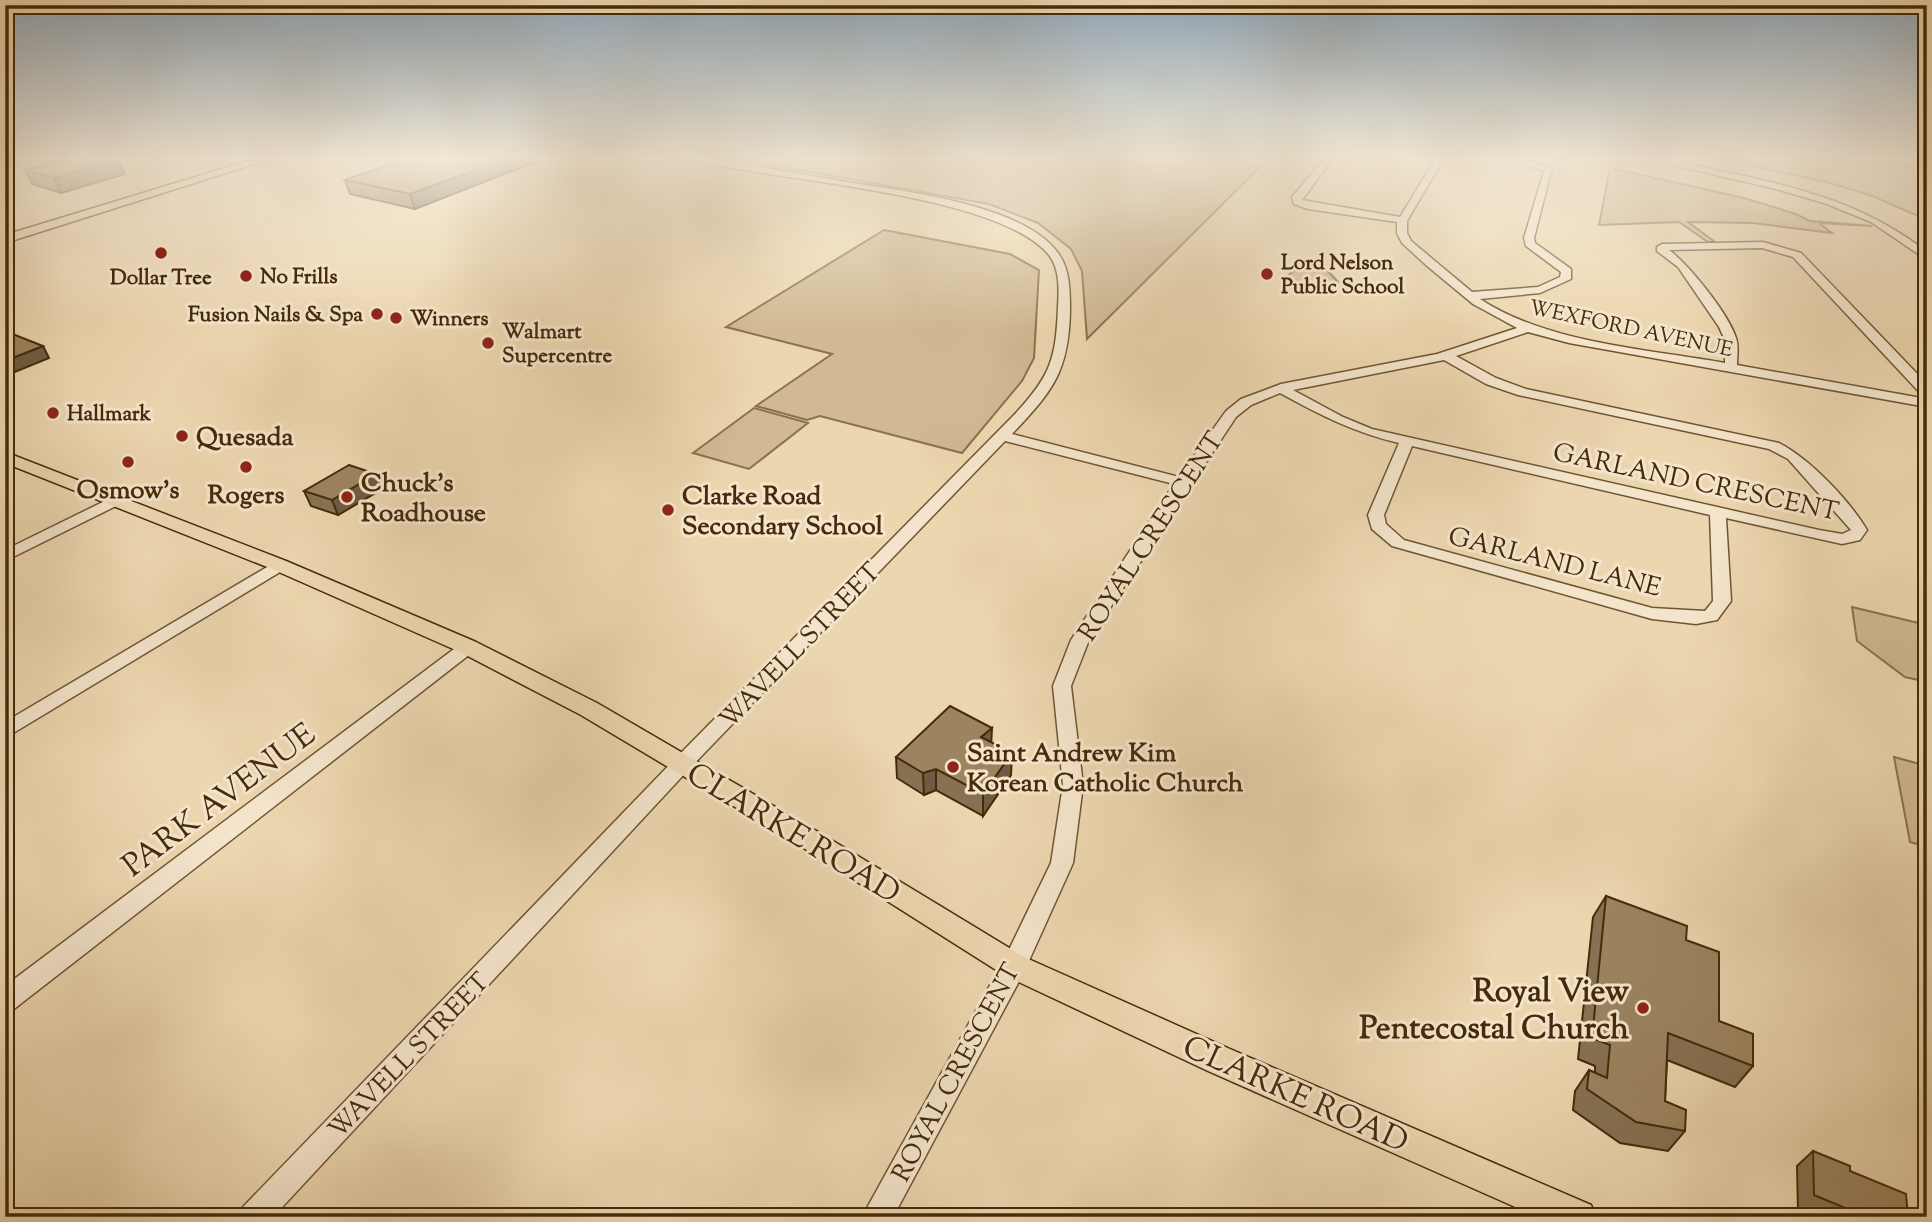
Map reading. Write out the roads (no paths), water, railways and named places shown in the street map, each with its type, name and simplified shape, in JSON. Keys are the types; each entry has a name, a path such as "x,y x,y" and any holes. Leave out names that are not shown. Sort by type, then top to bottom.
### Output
{"main road":[{"path":"5,239 83,215"},
{"name":"CLARKE ROAD","path":"5,457 279,565 468,647 589,709 1014,966 1232,1066 1579,1217"}],"street":[{"name":"WAVELL STREET","path":"253,1217 682,764 1002,436 1044,389 1060,359 1064,291 1061,270 1053,252 1009,222 988,215"},
{"path":"1369,215 1402,220 1408,215"},
{"path":"1470,296 1540,290 1565,279 1567,271 1530,244 1529,238 1536,215"},
{"path":"1863,215 1895,232 1927,257"},
{"name":"WEXFORD AVENUE","path":"1402,220 1402,233 1406,243 1470,296 1503,318 1528,328 1731,369 1927,403"},
{"path":"1731,369 1731,340 1725,327 1682,265 1661,249 1662,247 1763,244 1797,254 1927,392"},
{"name":"ROYAL CRESCENT","path":"877,1217 1014,966 1062,863 1073,785 1062,686 1080,640 1182,482 1231,414 1246,402 1281,388 1446,355 1528,328"},
{"name":"GARLAND CRESCENT","path":"1281,388 1338,420 1368,432 1407,442 1842,539 1854,537 1859,530 1853,520 1793,456 1774,446 1523,392 1490,381 1446,355"},
{"path":"1002,436 1182,482"},
{"name":"GARLAND LANE","path":"1407,442 1376,515 1378,526 1398,543 1652,613 1696,618 1711,616 1722,601 1718,512"},
{"path":"5,556 115,501"},
{"path":"5,731 279,565"},
{"name":"PARK AVENUE","path":"5,1001 468,647"}],"place":[{"name":"Dollar Tree","path":"161,253"},
{"name":"Lord Nelson Public School","path":"1267,274"},
{"name":"No Frills","path":"246,276"},
{"name":"Fusion Nails & Spa","path":"377,314"},
{"name":"Winners","path":"396,318"},
{"name":"Walmart Supercentre","path":"488,343"},
{"name":"Hallmark","path":"53,413"},
{"name":"Quesada","path":"182,436"},
{"name":"Osmow's","path":"128,462"},
{"name":"Rogers","path":"246,467"},
{"name":"Chuck's Roadhouse","path":"347,497"},
{"name":"Clarke Road Secondary School","path":"668,510"},
{"name":"Saint Andrew Kim Korean Catholic Church","path":"953,767"},
{"name":"Royal View Pentecostal Church","path":"1643,1008"}]}
